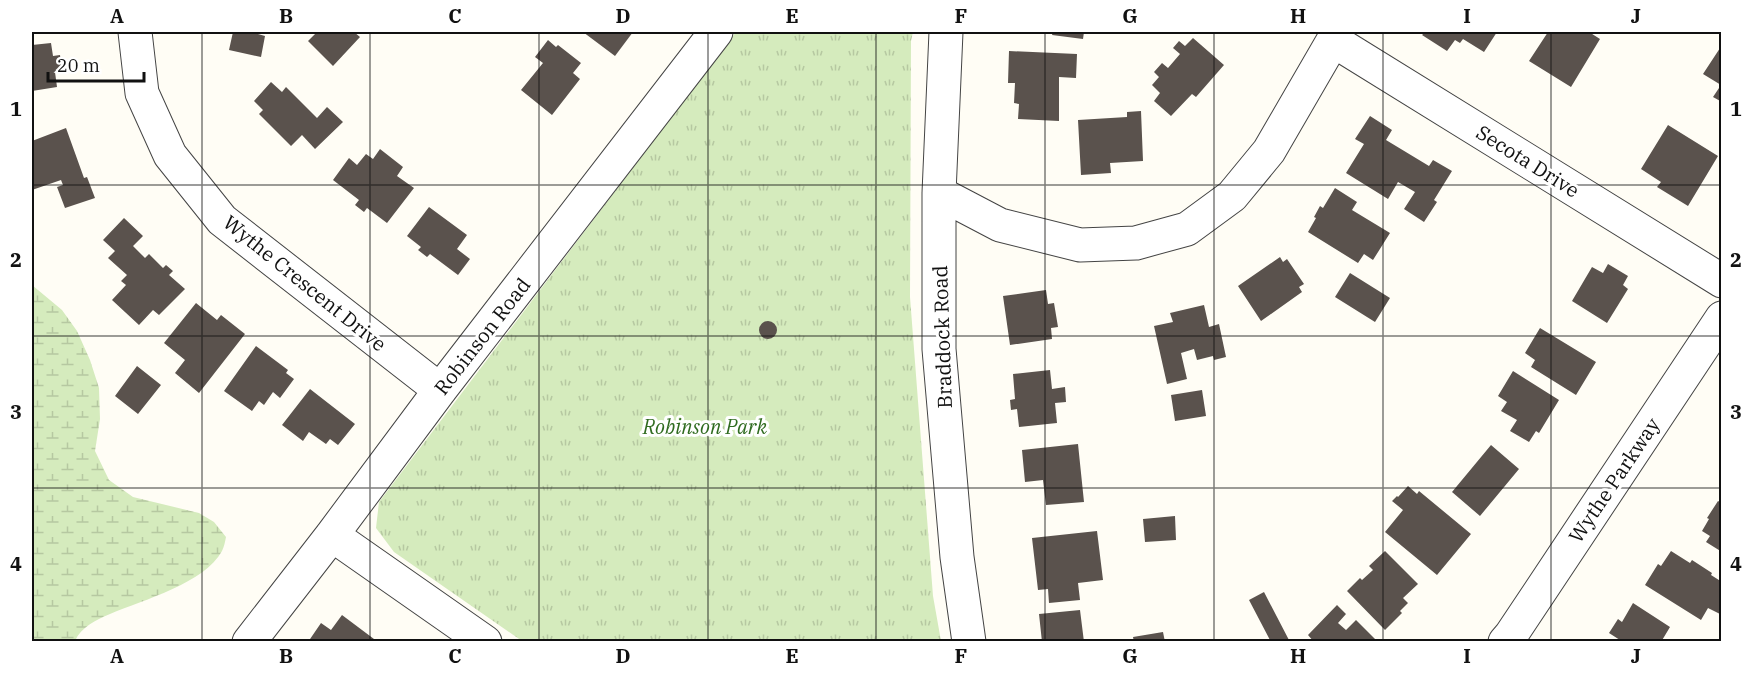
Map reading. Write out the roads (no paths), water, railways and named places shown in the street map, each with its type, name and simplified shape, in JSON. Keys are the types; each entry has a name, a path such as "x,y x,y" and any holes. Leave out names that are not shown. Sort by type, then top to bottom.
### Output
{"street":[{"name":"Wythe Crescent Drive","path":"135,32 141,93 171,155 222,220 440,390"},
{"name":"Robinson Road","path":"249,642 716,32"},
{"name":"Braddock Road","path":"946,32 939,193 939,349 957,557 969,642"},
{"path":"939,193 1000,225 1080,245 1136,243 1187,229 1232,196 1269,151 1336,36"},
{"name":"Secota Drive","path":"1336,36 1722,281"},
{"name":"Wythe Parkway","path":"1505,642 1722,318"},
{"path":"332,535 485,642"}],"park label":[{"name":"Robinson Park","path":"705,426"}]}
